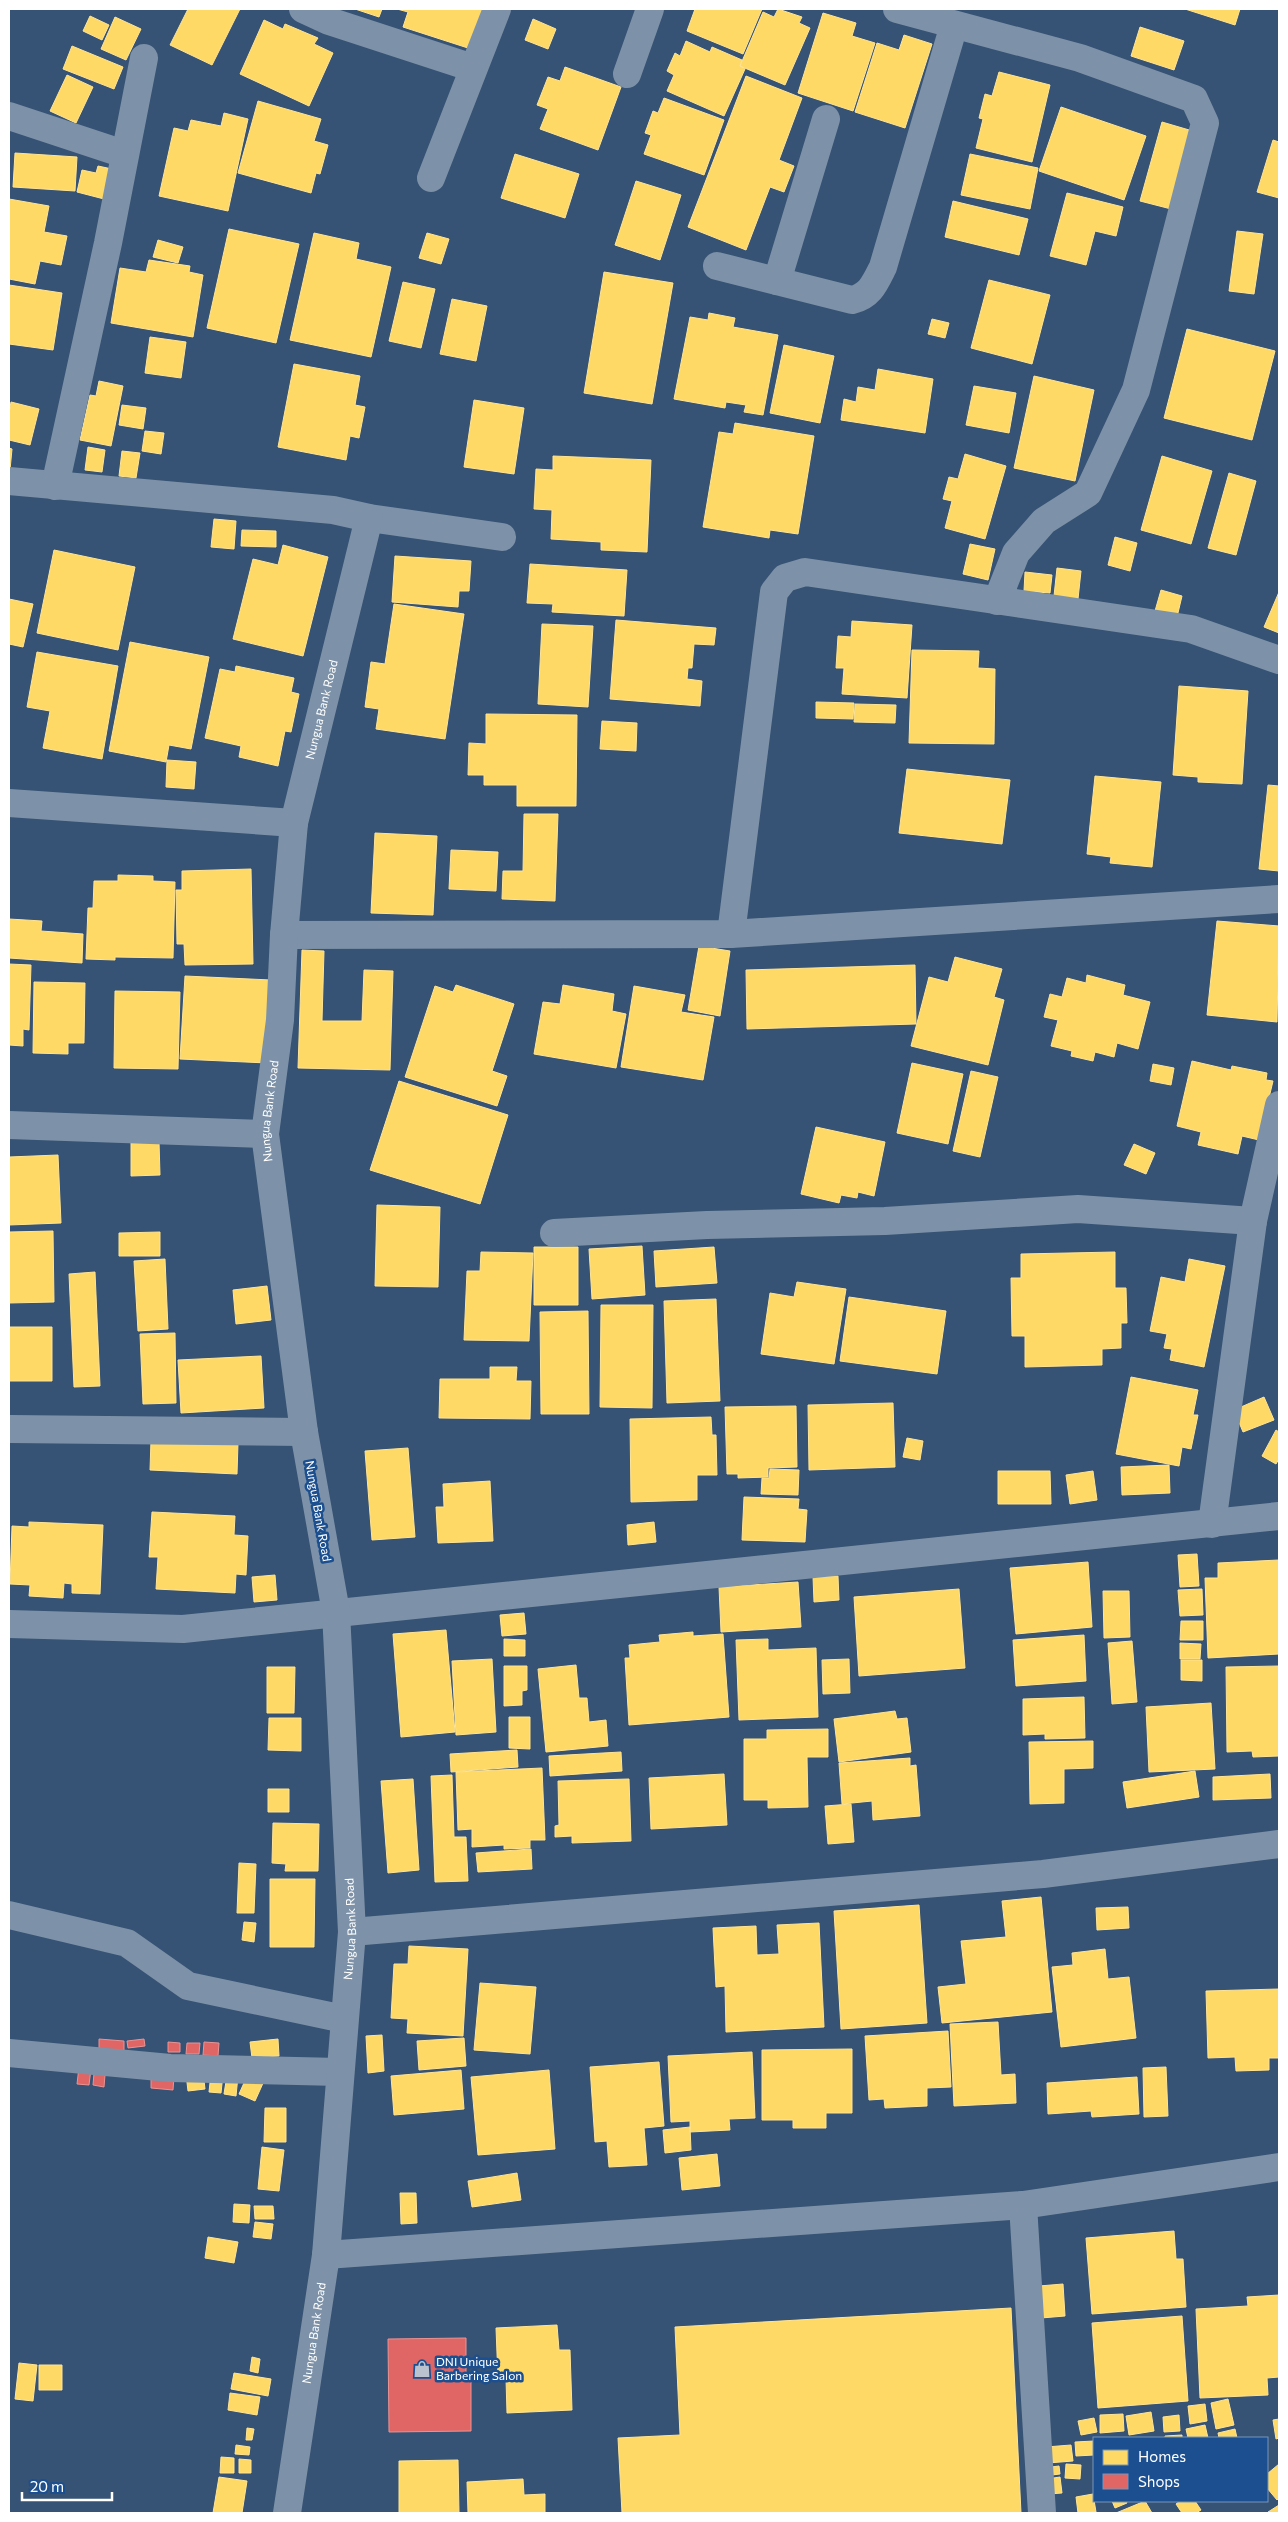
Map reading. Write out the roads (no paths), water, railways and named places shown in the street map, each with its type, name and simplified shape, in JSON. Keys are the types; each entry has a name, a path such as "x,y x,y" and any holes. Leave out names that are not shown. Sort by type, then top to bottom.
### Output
{"street":[{"path":"302,9 330,21 473,68"},
{"path":"431,178 497,9"},
{"path":"627,74 650,9"},
{"path":"897,9 954,26 1080,58 1194,100 1205,123 1136,390 1088,493 1044,521 1016,553 997,601"},
{"path":"718,266 852,300 862,298 873,288 883,267 954,26"},
{"path":"55,486 108,243 144,58"},
{"path":"9,116 124,154"},
{"path":"776,281 826,119"},
{"path":"9,481 333,510 369,518 502,537"},
{"name":"Nungua Bank Road","path":"287,2513 326,2255 339,2072 352,1932 336,1612 304,1432 265,1134 280,1020 284,935 294,823 369,518"},
{"path":"730,934 774,592 785,578 805,572 1191,629 1279,660"},
{"path":"9,803 294,823"},
{"path":"284,935 730,934 1279,899"},
{"path":"1212,1524 1253,1221 1279,1105"},
{"path":"9,1125 265,1134"},
{"path":"554,1233 707,1225 885,1221 1078,1209 1253,1221"},
{"path":"9,1429 304,1432"},
{"path":"9,1624 183,1629 1279,1516"},
{"path":"352,1932 1044,1874 1279,1844"},
{"path":"9,1915 127,1943 188,1986 344,2019"},
{"path":"9,2053 170,2068 339,2072"},
{"path":"326,2255 1023,2205 1279,2167"},
{"path":"1023,2205 1042,2513"}],"place":[{"name":"DNI Unique Barbering Salon","path":"422,2369"}]}
